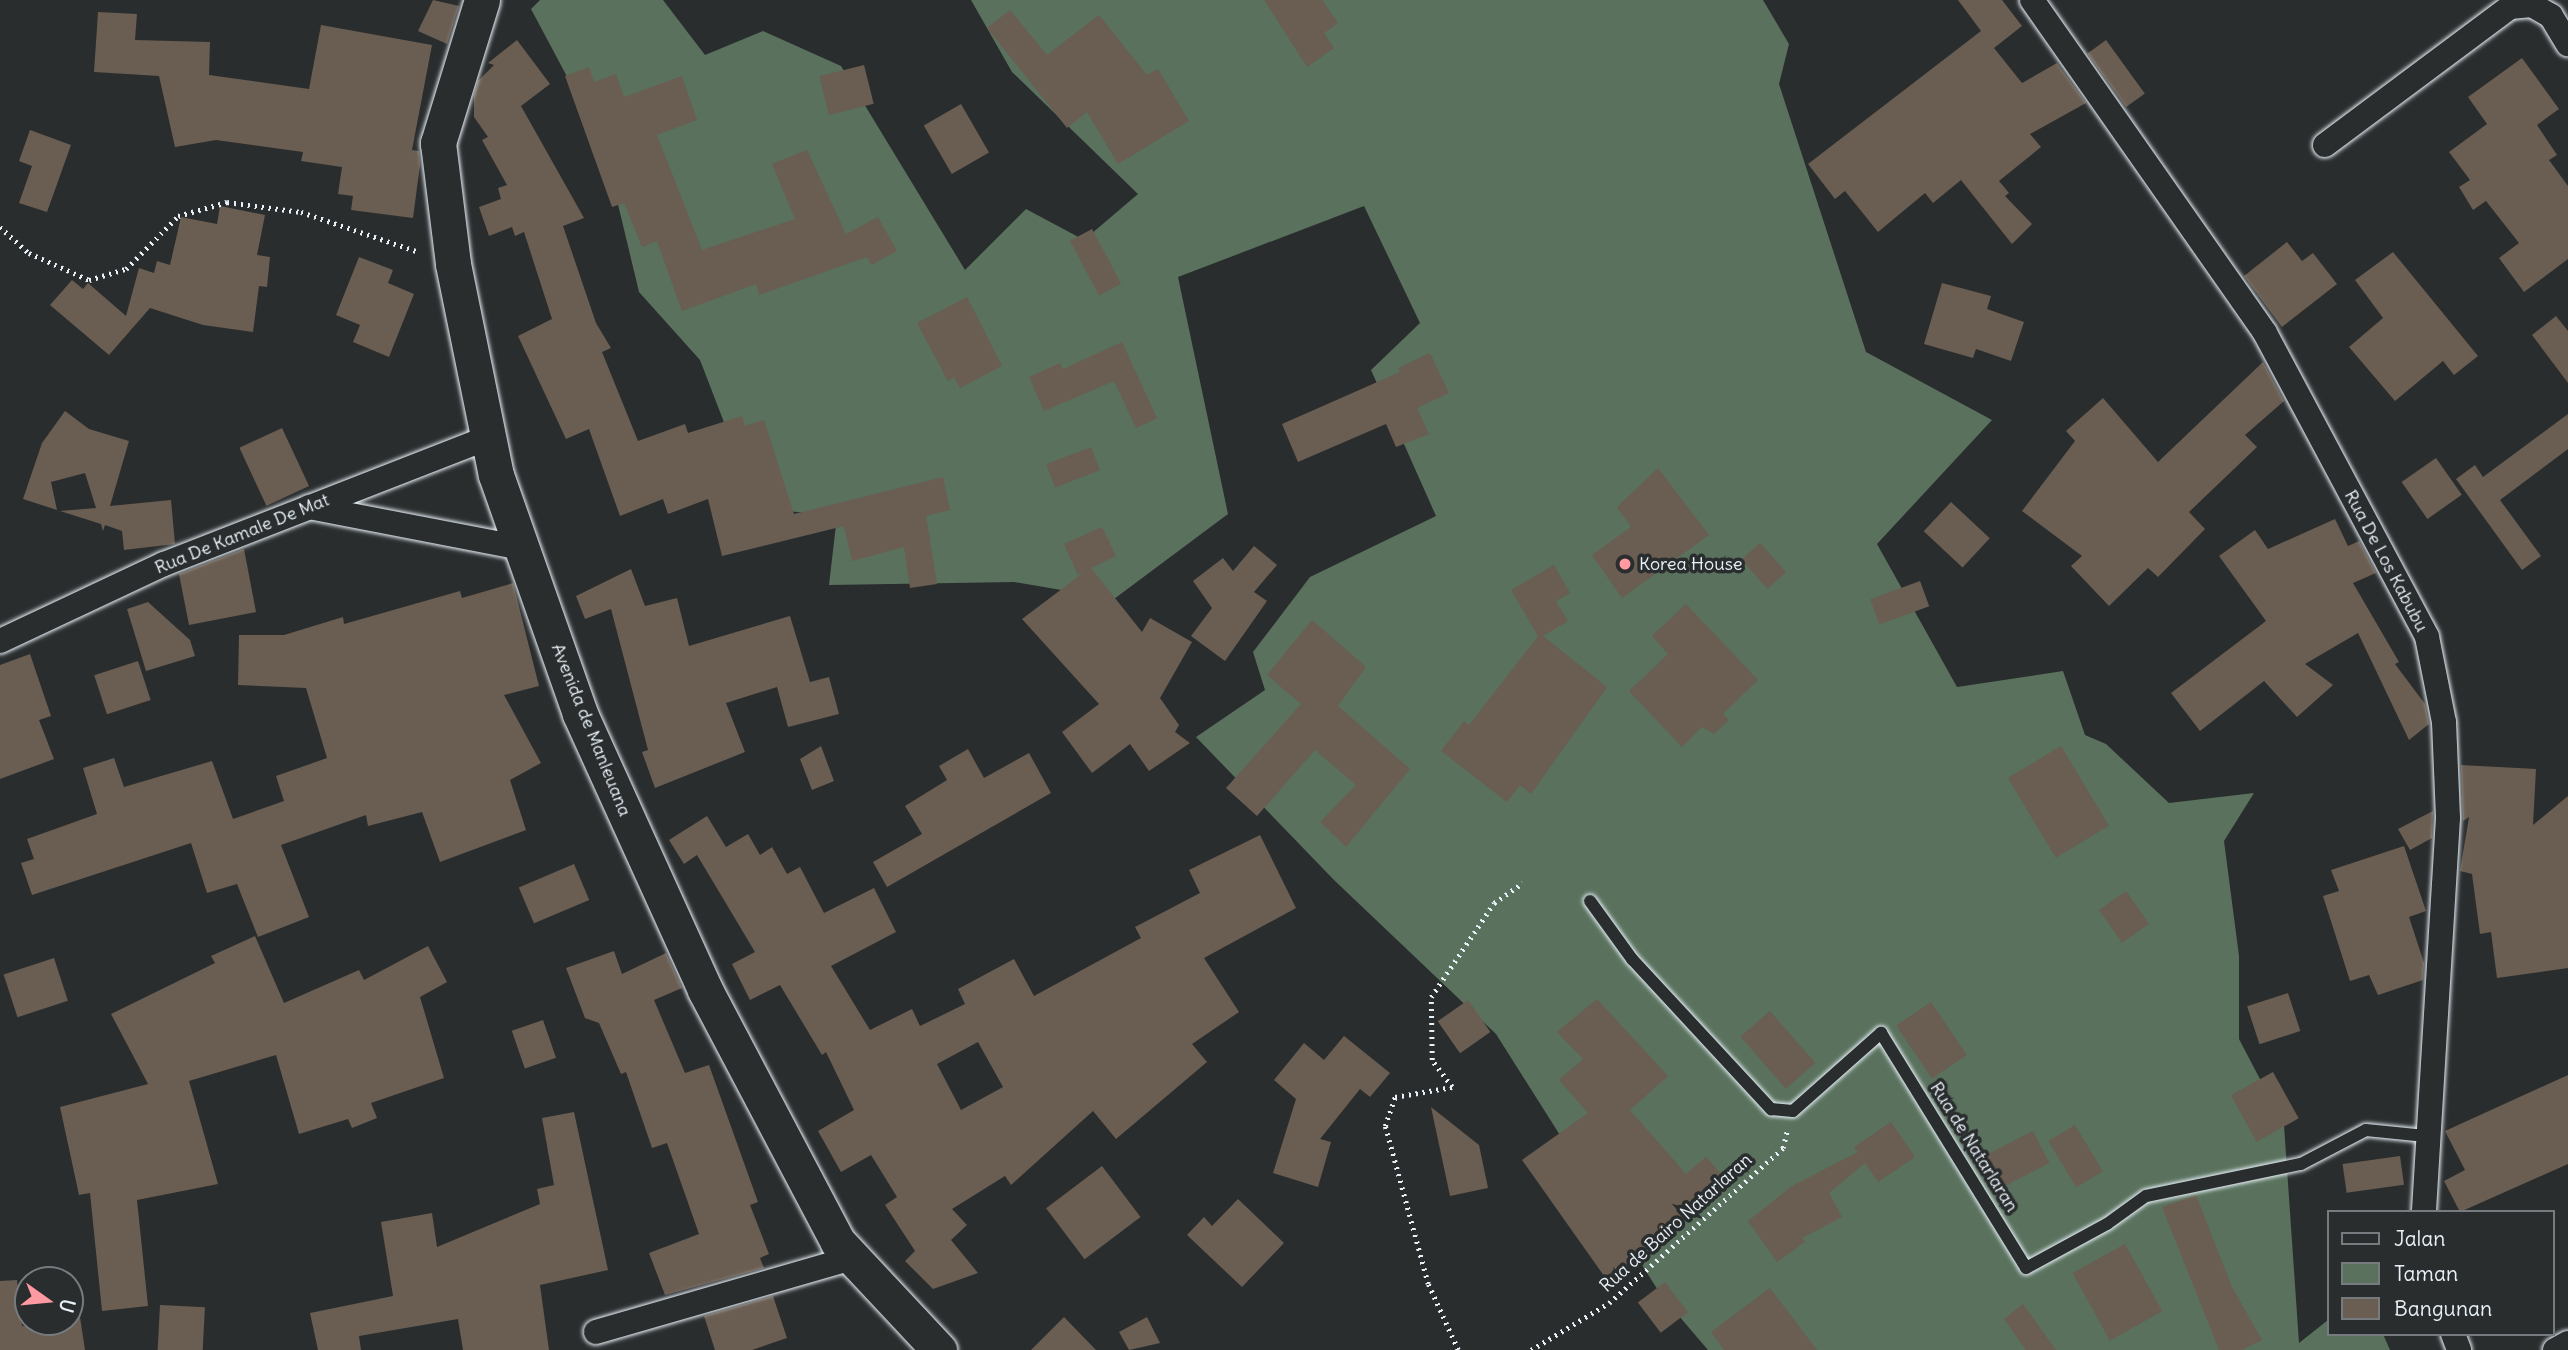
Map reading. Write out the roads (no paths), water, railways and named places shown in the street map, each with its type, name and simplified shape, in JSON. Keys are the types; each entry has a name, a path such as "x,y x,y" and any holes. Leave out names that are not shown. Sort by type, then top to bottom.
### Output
{"street":[{"name":"Avenida de Manleuana","path":"482,0 438,143 453,264 488,438 521,548 580,714 705,990 838,1242 856,1257 939,1350"},
{"name":"Rua De Los Kabubu","path":"2032,0 2087,87 2265,333 2427,637 2444,722 2448,818 2426,1136 2424,1210"},
{"path":"2325,145 2510,7 2532,5 2551,16 2568,44"},
{"name":"Rua De Kamale De Mat","path":"0,641 94,593 488,438"},
{"path":"309,507 521,548"},
{"path":"596,1332 856,1257"},
{"path":"2555,1350 2568,1343"}],"lane":[{"name":"Rua de Natarlaran","path":"1590,901 1632,959 1771,1109 1793,1111 1881,1033 2026,1268 2107,1224 2146,1196 2301,1164 2366,1130 2426,1136"}],"place":[{"name":"Korea House","path":"1625,564"}]}
